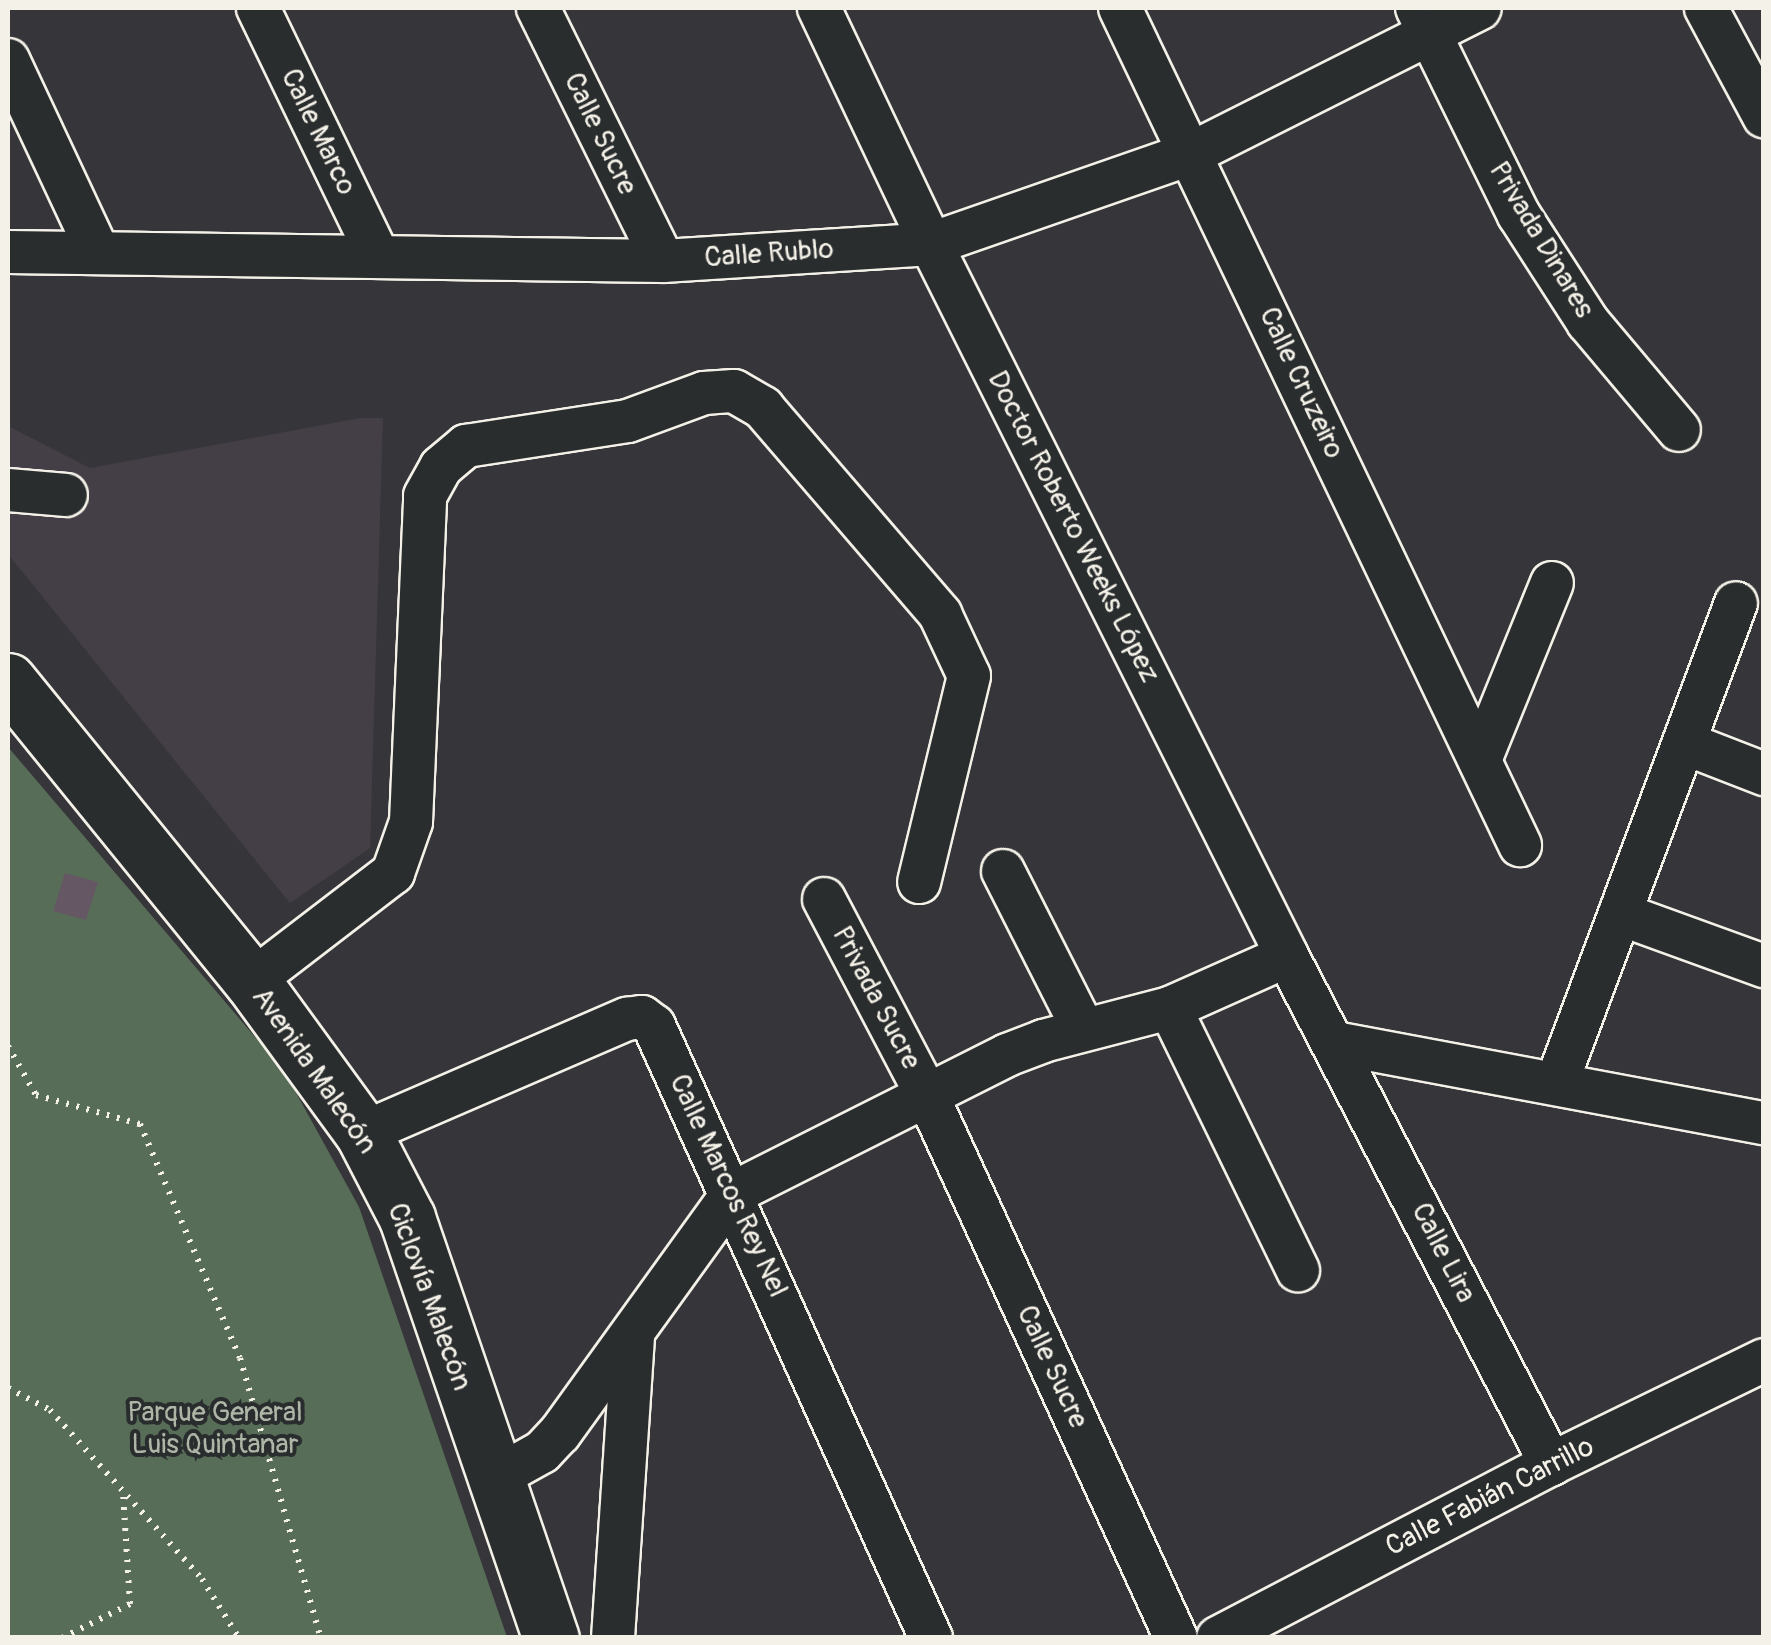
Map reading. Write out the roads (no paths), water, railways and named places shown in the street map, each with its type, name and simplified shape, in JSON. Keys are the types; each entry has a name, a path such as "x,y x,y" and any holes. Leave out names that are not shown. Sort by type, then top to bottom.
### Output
{"main road":[{"name":"Avenida Malecón","path":"8,681 252,981 363,1133 407,1218 551,1638"}],"street":[{"name":"Calle Marco","path":"258,8 378,256"},
{"name":"Calle Sucre","path":"538,8 663,262"},
{"name":"Doctor Roberto Weeks López","path":"819,8 931,244 1286,956 1335,1042"},
{"name":"Calle Cruzeiro","path":"1120,8 1520,845"},
{"name":"Calle Rublo","path":"8,252 97,250 663,262 931,244 1192,153 1423,20 1480,8"},
{"path":"1706,8 1764,116"},
{"name":"Privada Dinares","path":"1423,20 1519,215 1588,322 1679,430"},
{"path":"8,60 97,250"},
{"path":"252,981 393,873 411,822 426,496 441,467 466,446 628,421 704,394 734,391 763,408 940,614 969,676 919,882"},
{"path":"8,490 66,495"},
{"path":"1480,760 1552,583"},
{"path":"1556,1082 1736,603"},
{"path":"1684,744 1764,774"},
{"path":"1003,870 1083,1029"},
{"name":"Privada Sucre","path":"824,898 928,1097"},
{"path":"1620,914 1764,966"},
{"path":"496,1478 542,1452 633,1337 733,1192 1007,1055 1083,1029 1170,1008 1286,956"},
{"path":"1170,1008 1298,1270"},
{"name":"Calle Marcos Rey Nel","path":"363,1133 627,1019 642,1017 654,1026 733,1192 932,1638"},
{"path":"1335,1042 1764,1123"},
{"name":"Calle Lira","path":"1335,1042 1551,1464"},
{"name":"Calle Sucre","path":"928,1097 1176,1638"},
{"path":"613,1638 633,1337"},
{"name":"Calle Fabián Carrillo","path":"1232,1634 1551,1464 1764,1360"}],"park label":[{"name":"Parque General Luis Quintanar","path":"215,1429"}]}
